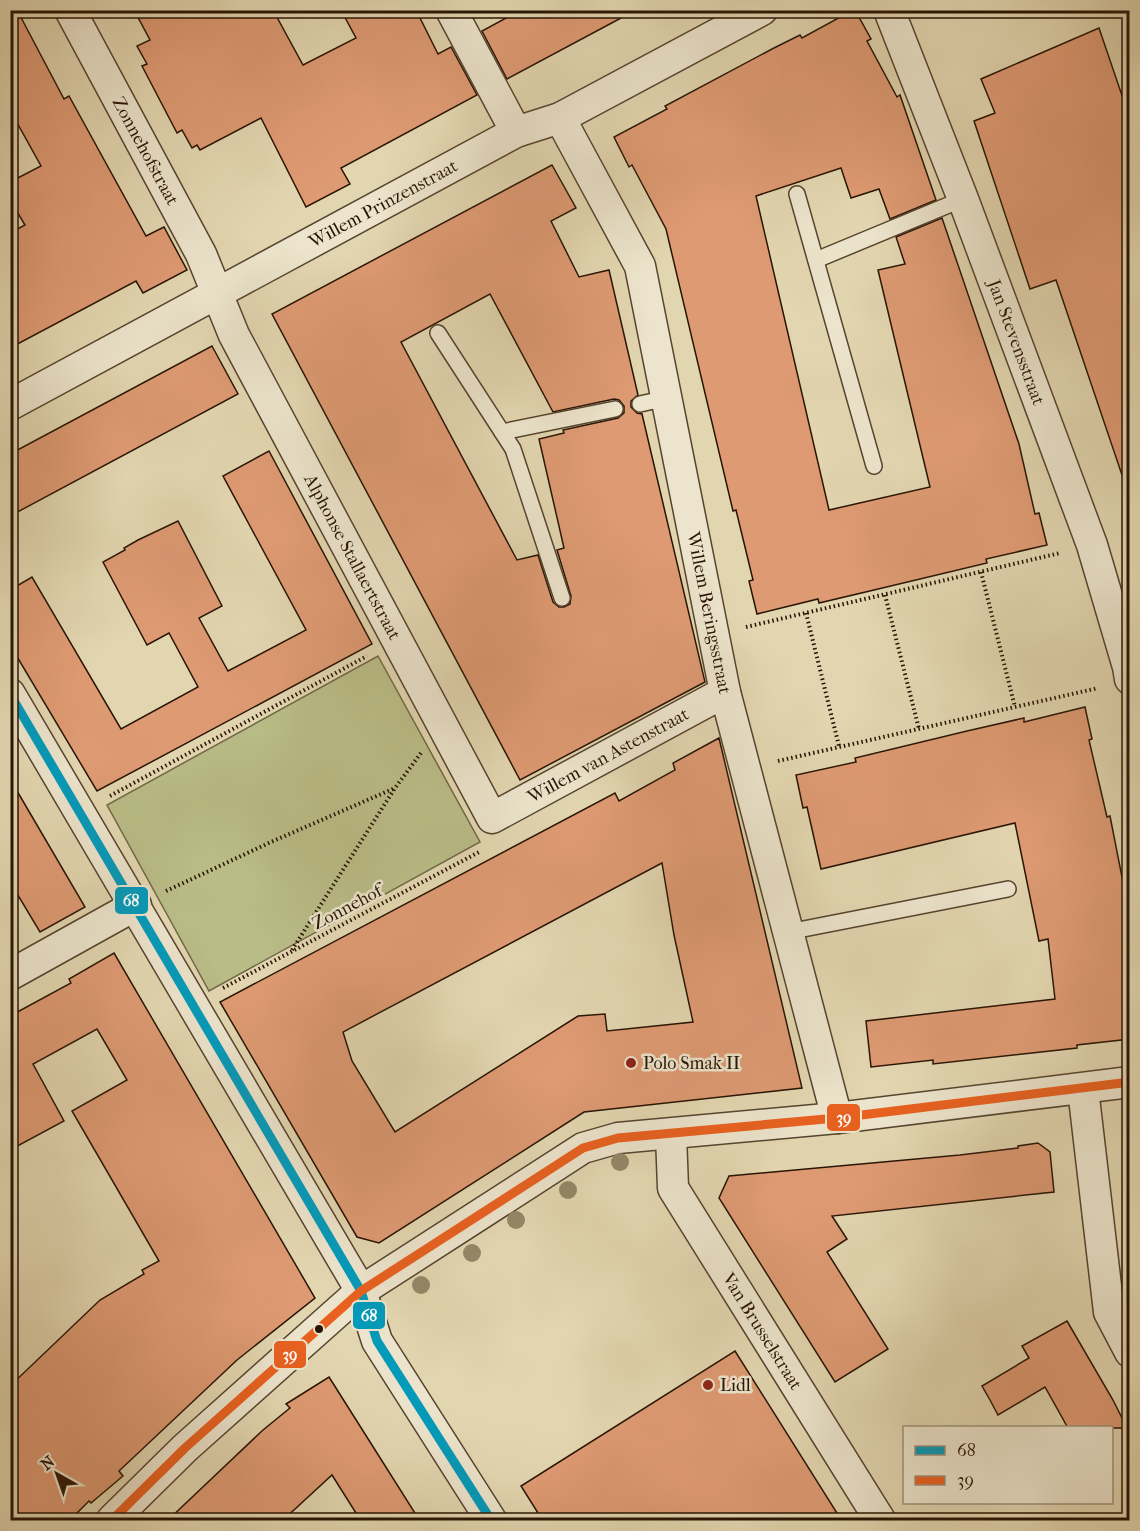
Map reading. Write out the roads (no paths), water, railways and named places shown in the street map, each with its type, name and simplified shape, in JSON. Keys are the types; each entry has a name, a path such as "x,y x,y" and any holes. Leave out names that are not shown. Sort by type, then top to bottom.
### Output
{"street":[{"name":"Zonnehofstraat","path":"69,10 201,254 217,295"},
{"path":"451,10 516,132"},
{"name":"Willem Prinzenstraat","path":"10,405 516,132 560,118 762,10"},
{"name":"Jan Stevensstraat","path":"890,10 1092,545 1128,667 1118,683"},
{"name":"Willem Beringsstraat","path":"560,118 640,266 653,401 714,635 725,692 837,1118"},
{"name":"Alphonse Stallaertstraat","path":"217,295 234,335 492,818"},
{"name":"Willem van Astenstraat","path":"492,818 725,692"},
{"path":"10,694 361,1291 376,1341 491,1521"},
{"path":"10,975 136,905"},
{"path":"112,1521 185,1448 361,1291 583,1148 618,1138 671,1135 837,1118 1130,1082"},
{"path":"1083,1089 1109,1312 1130,1352"},
{"name":"Van Brusselstraat","path":"671,1135 673,1188 880,1521"}],"lane":[{"path":"797,194 874,466"},
{"path":"816,260 963,199"},
{"path":"438,333 513,449 562,598"},
{"path":"502,432 615,409"},
{"path":"788,932 1008,889"}],"place":[{"name":"Polo Smak II","path":"631,1063"},
{"name":"Lidl","path":"708,1385"}]}
